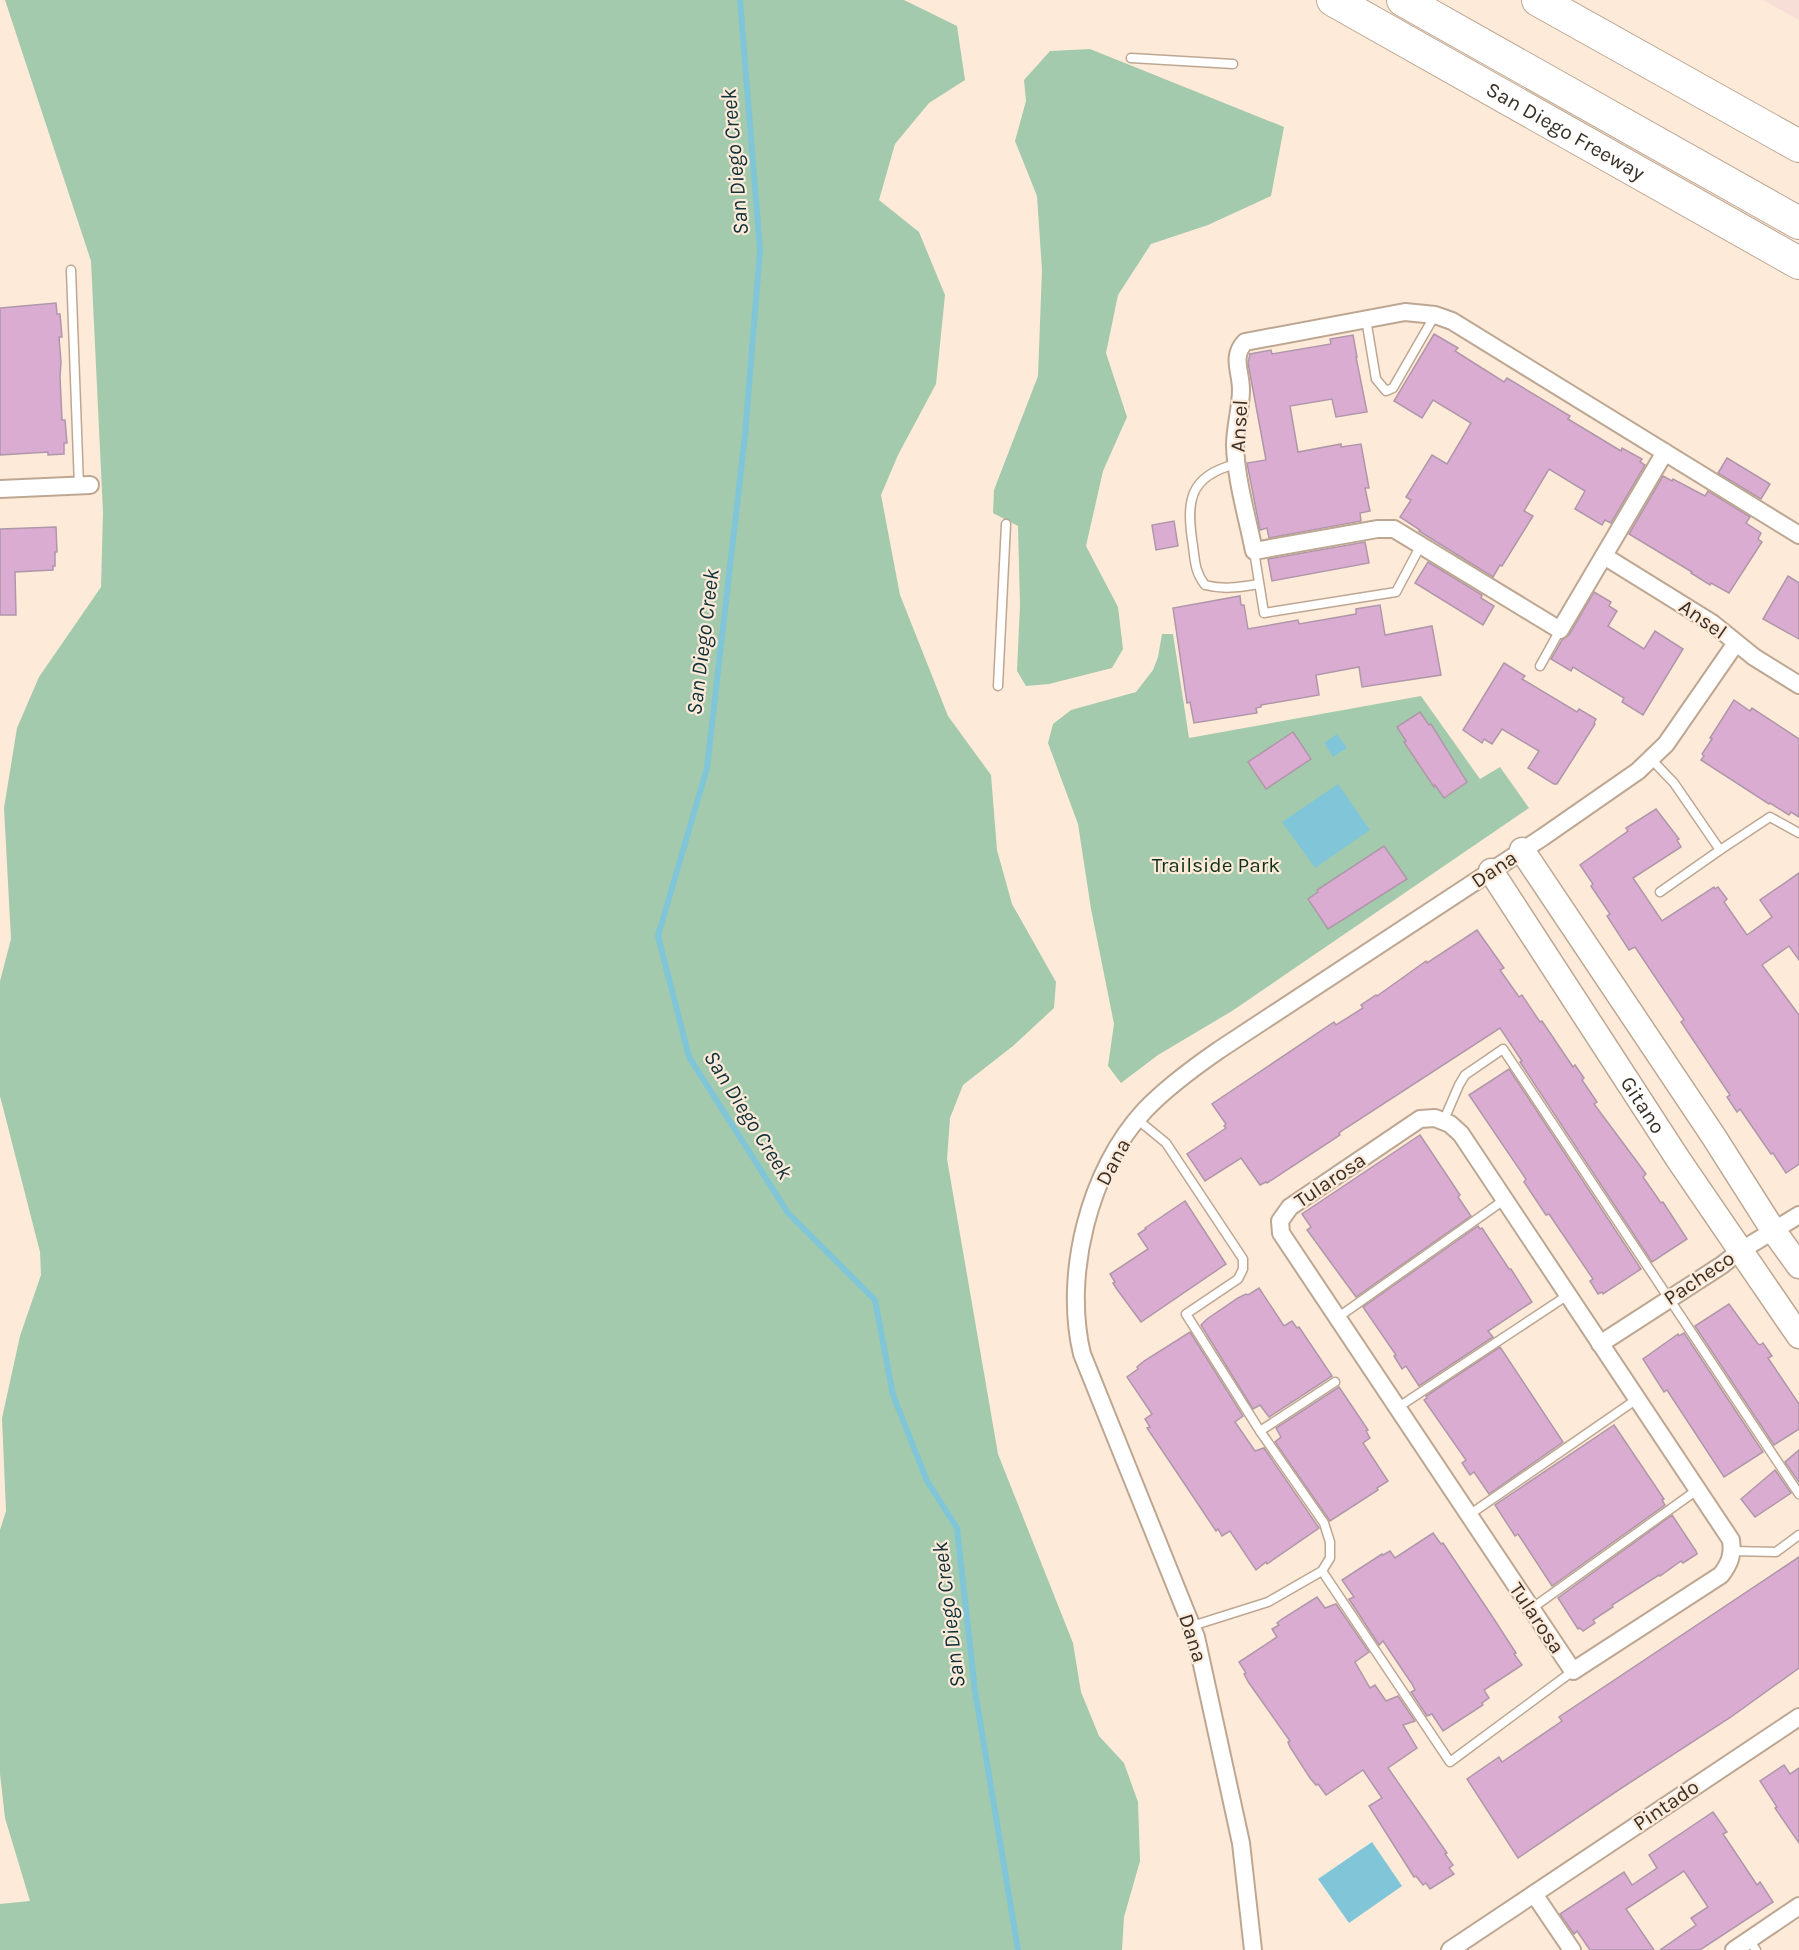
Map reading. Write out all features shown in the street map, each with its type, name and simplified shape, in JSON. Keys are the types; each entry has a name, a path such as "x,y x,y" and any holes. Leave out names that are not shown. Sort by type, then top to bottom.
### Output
{"highway":[{"name":"San Diego Freeway","path":"1332,0 1799,262"},
{"path":"1403,0 1799,223"},
{"path":"1538,0 1799,146"}],"street":[{"name":"Ansel","path":"1254,550 1236,464 1235,442 1241,404 1237,357 1239,348 1245,342 1405,312 1435,315 1457,324 1799,535"},
{"path":"1254,550 1377,529 1394,529 1560,630 1665,452"},
{"path":"0,489 84,485"},
{"name":"Ansel","path":"1604,556 1712,623 1754,657 1799,685"},
{"name":"Dana","path":"1253,1950 1241,1843 1212,1705 1191,1626 1082,1354 1079,1340 1076,1278 1078,1258 1088,1218 1109,1164 1138,1120 1161,1094 1189,1071 1638,771 1666,744 1736,643"},
{"name":"Gitano","path":"1522,850 1799,1266"},
{"name":"Gitano","path":"1491,871 1740,1251 1799,1336"},
{"name":"Tularosa","path":"1443,1122 1435,1118 1420,1119 1290,1208 1280,1221 1281,1233 1366,1364 1573,1671 1721,1575 1730,1563 1732,1551"},
{"path":"1443,1122 1450,1124 1461,1134 1731,1540 1732,1551"},
{"name":"Pacheco","path":"1600,1344 1740,1251 1799,1215"},
{"name":"Pintado","path":"1450,1950 1799,1717"},
{"path":"1534,1894 1572,1950"},
{"path":"1734,1950 1752,1945 1799,1906"}],"lane":[{"path":"1131,58 1233,64"},
{"path":"71,270 84,485"},
{"path":"1366,319 1376,379 1386,392 1393,388 1435,315"},
{"path":"1236,464 1216,469 1200,484 1191,501 1189,519 1197,574 1205,585 1217,588 1259,585"},
{"path":"998,686 1006,524"},
{"path":"1254,550 1264,613 1396,592 1421,545"},
{"path":"1540,666 1560,630"},
{"path":"1651,759 1674,783 1720,850"},
{"path":"1660,892 1770,817 1799,833"},
{"path":"1443,1122 1465,1075 1503,1049 1799,1494"},
{"path":"1138,1120 1166,1143 1243,1259 1243,1269 1238,1279 1186,1314 1260,1431 1324,1523 1330,1542 1330,1558 1322,1571 1268,1602 1191,1626"},
{"path":"1337,1318 1504,1200"},
{"path":"1397,1408 1568,1295"},
{"path":"1260,1431 1335,1382"},
{"path":"1469,1515 1637,1399"},
{"path":"1531,1609 1697,1490"},
{"path":"1732,1551 1776,1552 1799,1535"},
{"path":"1322,1571 1450,1762 1573,1671"}],"shaded area":[{"path":"1763,0 1799,0 1799,20"}],"green space":[{"path":"5,0 904,0 957,26 965,80 929,103 895,144 879,200 919,232 945,295 936,384 898,455 881,495 900,595 948,716 991,775 997,850 1012,904 1056,982 1054,1008 1013,1046 963,1085 950,1118 947,1159 998,1454 1073,1643 1081,1692 1099,1736 1124,1763 1138,1802 1140,1861 1124,1917 1122,1950 0,1950 0,1904 30,1901 5,1818 0,1774 0,1530 6,1511 2,1418 20,1336 41,1275 40,1252 0,1096 0,981 11,939 4,808 17,728 39,677 101,587 103,512 91,261"},
{"path":"1090,49 1284,127 1271,196 1208,225 1151,244 1118,295 1106,353 1127,417 1103,471 1086,546 1118,607 1123,649 1112,668 1049,684 1026,686 1017,671 1020,605 1018,526 993,513 994,490 1038,376 1042,270 1037,196 1015,141 1026,101 1024,80 1050,51"},
{"name":"Trailside Park","path":"1162,634 1173,634 1189,738 1421,696 1480,779 1500,767 1529,808 1232,1011 1158,1055 1121,1083 1108,1066 1114,1024 1091,909 1078,824 1048,743 1053,724 1071,710 1136,692 1153,670"}],"water":[{"path":"1337,734 1347,748 1333,757 1324,743"},
{"path":"1338,784 1370,830 1315,868 1282,822"},
{"path":"1372,1842 1402,1886 1349,1923 1318,1879"}],"building":[{"path":"56,303 57,314 60,314 62,337 59,337 62,420 65,420 67,443 64,443 64,454 48,455 48,452 0,455 0,308"},
{"path":"1434,334 1458,348 1455,351 1504,382 1507,378 1570,416 1568,419 1621,451 1622,448 1642,459 1640,462 1645,465 1611,523 1605,520 1602,525 1575,509 1585,491 1549,469 1524,511 1533,516 1493,577 1400,517 1411,500 1406,497 1432,455 1447,464 1471,423 1433,400 1422,418 1394,401"},
{"path":"1353,335 1367,412 1336,417 1332,399 1290,406 1298,452 1341,444 1341,447 1361,444 1369,488 1365,488 1370,511 1360,513 1361,521 1269,538 1267,528 1260,530 1247,463 1266,460 1248,363 1250,354 1271,350 1272,354 1331,344 1330,339"},
{"path":"1727,458 1770,484 1761,499 1718,473"},
{"path":"1663,476 1705,496 1708,491 1750,517 1746,523 1761,533 1758,539 1762,542 1729,593 1711,583 1710,585 1629,534"},
{"path":"1174,521 1178,546 1156,550 1152,525"},
{"path":"56,527 57,552 55,552 53,570 15,572 16,615 0,615 0,529"},
{"path":"1365,542 1369,563 1272,581 1268,559"},
{"path":"1428,562 1482,595 1481,598 1494,606 1483,625 1415,583"},
{"path":"1788,576 1799,583 1799,639 1763,619"},
{"path":"1594,592 1611,602 1609,606 1617,611 1608,626 1644,649 1655,631 1683,649 1643,715 1622,702 1624,698 1573,667 1571,671 1551,659 1562,640 1569,635"},
{"path":"1240,596 1248,629 1298,620 1299,624 1356,614 1356,609 1380,605 1385,635 1432,626 1441,675 1362,687 1359,667 1316,675 1319,695 1261,705 1256,708 1257,713 1194,723 1190,702 1187,703 1173,608"},
{"path":"1504,663 1525,676 1522,679 1577,712 1579,709 1596,719 1557,784 1528,768 1539,751 1502,729 1492,744 1484,739 1482,743 1463,730"},
{"path":"1734,700 1750,711 1752,708 1799,739 1799,817 1791,812 1789,815 1769,804 1701,760 1704,756 1702,754 1712,739 1710,738"},
{"path":"1420,712 1429,725 1431,724 1467,782 1444,798 1404,742 1406,741 1397,727"},
{"path":"1293,732 1311,759 1266,789 1248,762"},
{"path":"1656,809 1679,839 1677,840 1681,847 1633,878 1662,921 1714,887 1715,889 1718,887 1727,899 1724,902 1747,935 1772,917 1760,900 1799,873 1799,960 1789,946 1762,965 1799,1015 1799,1164 1786,1173 1740,1109 1737,1112 1727,1097 1730,1095 1681,1022 1684,1020 1635,947 1629,950 1607,916 1610,914 1580,865 1628,831 1626,828"},
{"path":"1384,846 1407,879 1328,929 1308,899 1318,892 1317,890"},
{"path":"1477,930 1504,968 1500,970 1519,997 1522,995 1573,1067 1575,1065 1584,1078 1582,1080 1597,1102 1594,1104 1646,1174 1643,1177 1661,1203 1663,1202 1687,1239 1652,1262 1500,1028 1346,1128 1339,1133 1340,1135 1267,1183 1260,1185 1241,1158 1205,1181 1187,1154 1226,1128 1224,1126 1226,1124 1212,1104 1334,1022 1336,1025 1363,1008 1361,1005"},
{"path":"1509,1069 1641,1269 1603,1294 1602,1292 1598,1294 1590,1281 1593,1279 1549,1214 1546,1215 1524,1182 1526,1179 1469,1095"},
{"path":"1420,1135 1460,1195 1458,1197 1471,1216 1356,1297 1307,1230 1311,1227 1302,1214"},
{"path":"1185,1201 1226,1264 1141,1322 1116,1288 1110,1274 1148,1249 1138,1234"},
{"path":"1478,1226 1482,1228 1532,1302 1488,1331 1493,1337 1419,1386 1406,1366 1402,1369 1394,1356 1396,1355 1363,1307"},
{"path":"1259,1288 1284,1326 1292,1321 1297,1328 1299,1327 1332,1376 1269,1417 1260,1405 1253,1409 1201,1325 1238,1298"},
{"path":"1729,1304 1758,1344 1763,1343 1772,1356 1768,1358 1799,1404 1799,1429 1774,1445 1695,1326"},
{"path":"1190,1332 1243,1416 1235,1422 1255,1451 1264,1448 1319,1528 1256,1570 1230,1531 1222,1536 1218,1529 1216,1531 1147,1428 1150,1427 1145,1419 1152,1414 1127,1377 1144,1361"},
{"path":"1684,1333 1763,1452 1724,1477 1667,1390 1664,1392 1643,1359 1678,1334 1679,1336"},
{"path":"1500,1347 1563,1442 1489,1494 1474,1472 1470,1475 1462,1463 1466,1460 1424,1400 1426,1396"},
{"path":"1339,1387 1368,1430 1366,1431 1370,1438 1363,1443 1388,1481 1330,1521 1275,1442 1281,1437 1276,1428"},
{"path":"1614,1425 1664,1499 1662,1500 1665,1505 1552,1586 1518,1534 1515,1536 1495,1505"},
{"path":"1799,1450 1799,1482 1785,1462"},
{"path":"1775,1470 1791,1493 1755,1517 1741,1499"},
{"path":"1672,1515 1697,1554 1683,1563 1681,1561 1612,1605 1613,1607 1593,1620 1595,1623 1583,1631 1578,1629 1558,1598"},
{"path":"1433,1533 1441,1544 1443,1543 1522,1665 1484,1690 1489,1698 1482,1703 1483,1705 1443,1731 1432,1714 1427,1716 1411,1692 1415,1690 1412,1684 1383,1641 1379,1645 1349,1599 1354,1597 1342,1580 1382,1554 1390,1551 1395,1558"},
{"path":"1799,1557 1799,1668 1731,1717 1518,1858 1467,1779 1499,1757 1502,1762 1562,1721 1559,1717"},
{"path":"1317,1597 1325,1608 1336,1604 1369,1652 1355,1662 1370,1688 1375,1685 1386,1701 1398,1696 1415,1721 1403,1725 1417,1748 1388,1768 1453,1865 1449,1868 1454,1874 1430,1889 1426,1883 1423,1885 1416,1876 1414,1877 1369,1806 1382,1798 1363,1770 1326,1795 1310,1778 1290,1747 1288,1742 1290,1741 1249,1683 1239,1662 1277,1637 1272,1629 1279,1625 1277,1623"},
{"path":"1784,1765 1790,1774 1799,1768 1799,1843 1760,1781"},
{"path":"1713,1812 1727,1832 1723,1834 1757,1885 1760,1882 1773,1902 1700,1950 1660,1950 1696,1925 1691,1918 1708,1907 1684,1871 1626,1909 1654,1950 1590,1950 1577,1931 1574,1934 1560,1914 1624,1872 1632,1885 1657,1868 1649,1855"}],"waterway":[{"name":"San Diego Creek","path":"740,0 760,250 745,435 707,768 658,936 689,1057 788,1213 875,1300 893,1395 927,1481 957,1528 975,1691 1018,1950"}]}
